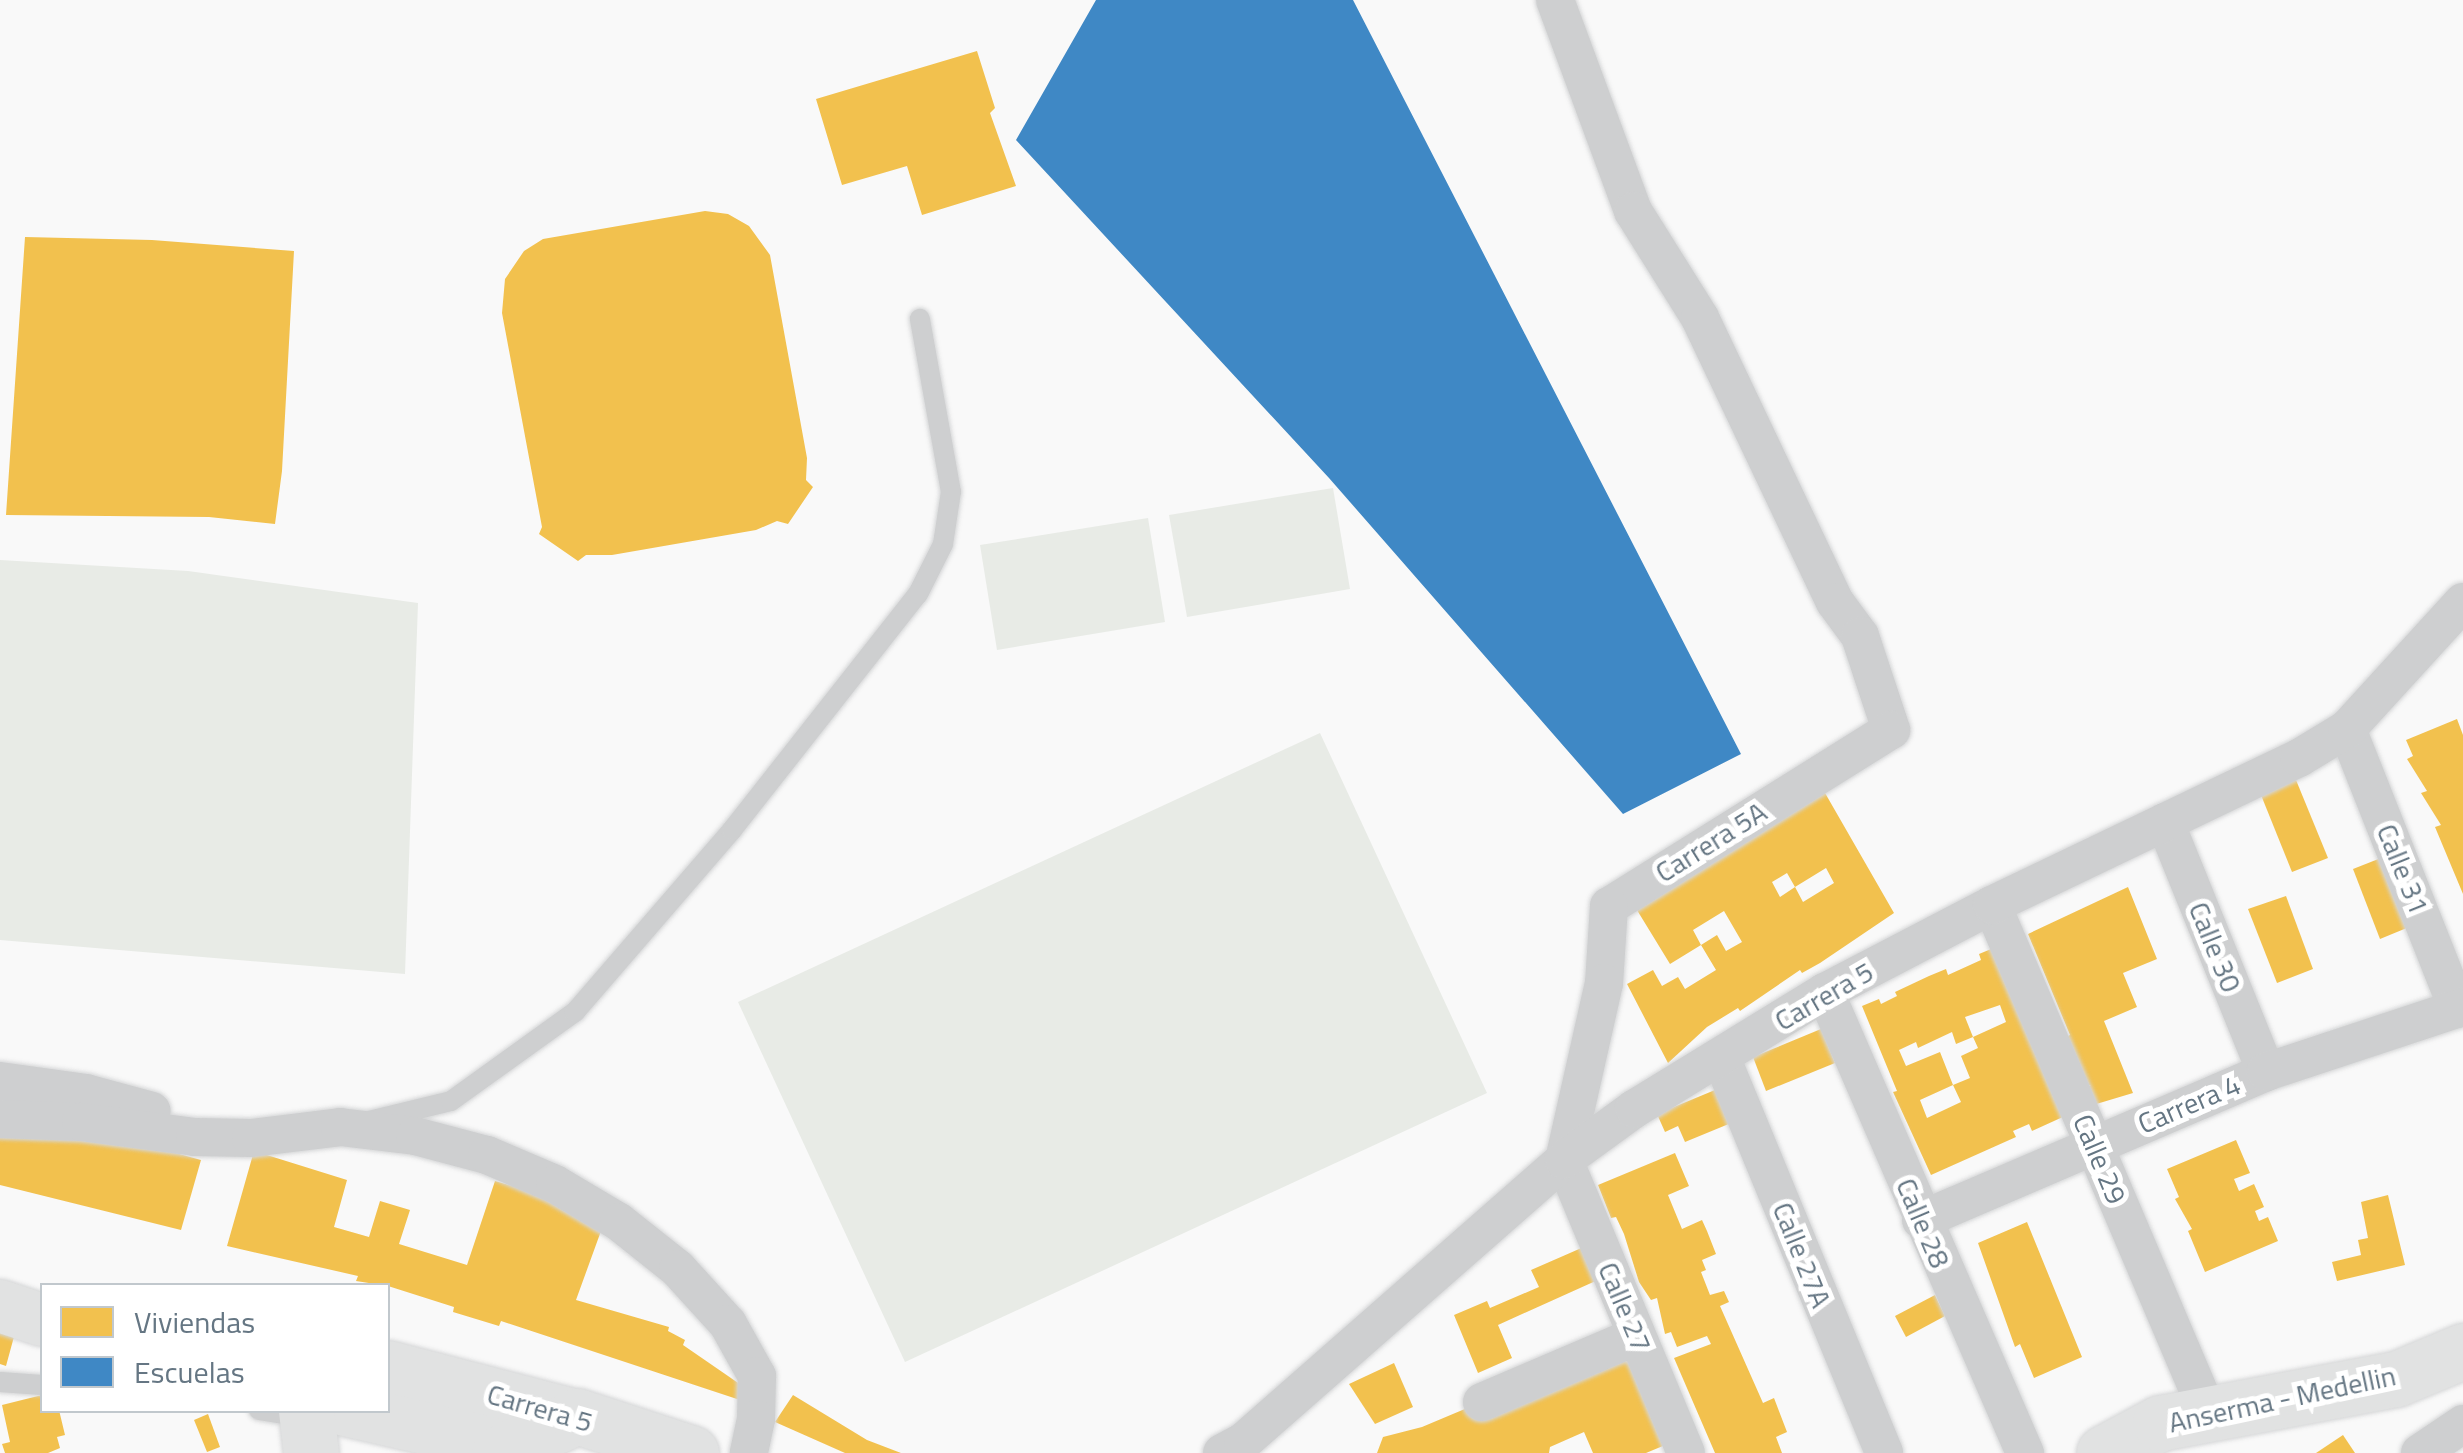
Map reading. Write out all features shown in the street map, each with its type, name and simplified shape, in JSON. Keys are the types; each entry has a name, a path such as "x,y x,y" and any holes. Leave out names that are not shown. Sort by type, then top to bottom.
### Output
{"main road":[{"name":"Anserma - Medellin","path":"2104,1453 2160,1423 2396,1378 2463,1352"},
{"name":"Carrera 5","path":"538,1442 668,1450"}],"street":[{"path":"1554,0 1632,211 1700,318 1835,602 1860,636 1890,730 1609,906 1604,983 1564,1160"},
{"name":"Carrera 5","path":"1222,1453 1242,1442 1564,1160 1634,1109 1825,992 1992,905 2299,758 2347,729 2463,602"},
{"name":"Calle 31","path":"2347,729 2461,1008"},
{"name":"Carrera 5A","path":"1609,906 1813,778"},
{"name":"Calle 30","path":"2165,822 2266,1072"},
{"name":"Calle 29","path":"1992,905 2208,1413"},
{"name":"Calle 28","path":"1825,992 2025,1453"},
{"name":"Carrera 4","path":"1921,1220 2266,1072 2461,1008"},
{"name":"Calle 27A","path":"1721,1057 1884,1453"},
{"path":"0,1081 86,1094 251,1138"},
{"path":"0,1119 251,1138 340,1127 414,1136 487,1155 555,1184 619,1222 678,1269 728,1324 757,1376 756,1419 749,1453"},
{"name":"Calle 27","path":"1564,1160 1686,1453"},
{"path":"0,1276 40,1286"},
{"path":"0,1306 40,1319"},
{"path":"1482,1402 1638,1336"},
{"name":"Carrera 5","path":"390,1368 538,1442"},
{"name":"Carrera 5","path":"316,1420 538,1442"},
{"path":"2420,1453 2463,1424"}],"lane":[{"path":"340,1127 452,1101 575,1012 732,830 918,594 944,544 950,492 920,319"},
{"path":"0,1382 40,1385"}],"shaded area":[{"path":"1333,488 1350,589 1187,617 1169,515"},
{"path":"1148,518 1165,622 997,650 980,545"},
{"path":"0,560 188,571 418,603 405,974 0,940"},
{"path":"1320,733 1487,1093 905,1362 738,1002"}],"building: Viviendas":[{"path":"977,51 995,108 990,113 1016,186 922,215 907,166 842,185 816,99"},
{"path":"705,211 728,214 749,226 770,255 807,458 806,480 813,487 788,524 777,521 756,530 612,555 586,555 578,561 539,534 542,527 502,313 505,279 524,251 543,239"},
{"path":"25,237 152,240 294,251 282,471 275,524 209,517 6,515"},
{"path":"2457,719 2463,735 2463,894 2435,827 2441,825 2421,793 2427,791 2407,759 2413,756 2406,740"},
{"path":"2296,780 2328,858 2292,872 2261,795"},
{"path":"1821,786 1894,913 1820,963 1802,973 1800,970 1740,1011 1738,1008 1707,1027 1668,1063 1627,984 1653,970 1662,986 1678,977 1685,989 1716,970 1701,945 1670,964 1629,897","holes":["1826,868 1834,883 1803,902 1795,887","1787,873 1795,887 1780,897 1772,882","1724,911 1742,942 1726,951 1717,935 1701,945 1693,930"]},
{"path":"2386,856 2414,925 2380,939 2353,869"},
{"path":"2128,887 2157,959 2123,973 2137,1007 2104,1021 2133,1093 2093,1105 2086,1087 2091,1085 2085,1085 2066,1037 2070,1035 2028,934"},
{"path":"2286,896 2313,969 2277,983 2248,909"},
{"path":"1996,947 2065,1116 2032,1131 2029,1124 2013,1131 2016,1137 1931,1175 1893,1092 1897,1091 1862,1006 1879,999 1881,1004 1897,996 1895,992 1946,969 1948,975 1981,960 1979,954","holes":["2000,1005 2006,1022 1973,1037 1965,1017","1952,1032 1956,1044 1973,1037 1978,1048 1961,1056 1970,1078 1953,1085 1940,1052 1906,1066 1899,1050 1916,1042 1918,1048","1953,1085 1961,1102 1927,1118 1920,1100"]},
{"path":"1821,1029 1835,1063 1766,1091 1753,1057"},
{"path":"1727,1085 1736,1121 1685,1142 1678,1126 1665,1132 1657,1114"},
{"path":"0,1128 154,1147 201,1160 181,1230 0,1185"},
{"path":"2236,1140 2250,1173 2234,1179 2239,1191 2254,1184 2264,1207 2255,1211 2259,1221 2268,1217 2278,1241 2205,1272 2167,1169"},
{"path":"254,1151 347,1180 334,1227 369,1237 380,1201 410,1210 399,1244 467,1265 495,1181 548,1196 601,1231 576,1300 669,1327 668,1331 685,1340 683,1345 744,1387 740,1400 501,1321 499,1326 453,1312 454,1307 390,1287 390,1283 356,1281 358,1276 227,1246"},
{"path":"1675,1153 1689,1186 1668,1195 1682,1229 1702,1220 1707,1231 1716,1254 1702,1260 1706,1270 1701,1272 1710,1295 1724,1291 1729,1302 1720,1306 1763,1403 1774,1398 1787,1432 1776,1437 1782,1453 1715,1453 1674,1358 1711,1344 1707,1336 1677,1347 1671,1332 1665,1334 1657,1298 1651,1300 1639,1282 1624,1234 1616,1217 1611,1218 1598,1185"},
{"path":"2388,1195 2405,1265 2337,1281 2332,1262 2361,1255 2358,1240 2368,1238 2361,1202"},
{"path":"2027,1222 2082,1357 2034,1378 2020,1344 2015,1347 1978,1243"},
{"path":"1586,1246 1600,1279 1498,1325 1512,1358 1478,1373 1454,1315 1487,1301 1490,1308 1539,1287 1531,1270"},
{"path":"1935,1295 1945,1316 1906,1337 1895,1316"},
{"path":"0,1317 18,1322 6,1366 0,1364"},
{"path":"1626,1341 1670,1443 1646,1453 1593,1453 1584,1432 1550,1447 1549,1453 1377,1453 1383,1437 1422,1427"},
{"path":"1394,1363 1413,1407 1375,1424 1349,1384"},
{"path":"793,1395 867,1440 901,1453 845,1453 775,1422"},
{"path":"40,1396 40,1413 60,1413 65,1435 57,1437 60,1448 48,1453 5,1453 2,1444 10,1442 2,1405"},
{"path":"208,1414 220,1447 207,1452 194,1420"},
{"path":"2343,1435 2355,1453 2316,1453"}],"building: Escuelas":[{"path":"1096,0 1353,0 1741,754 1623,814 1329,478 1016,140"}]}
